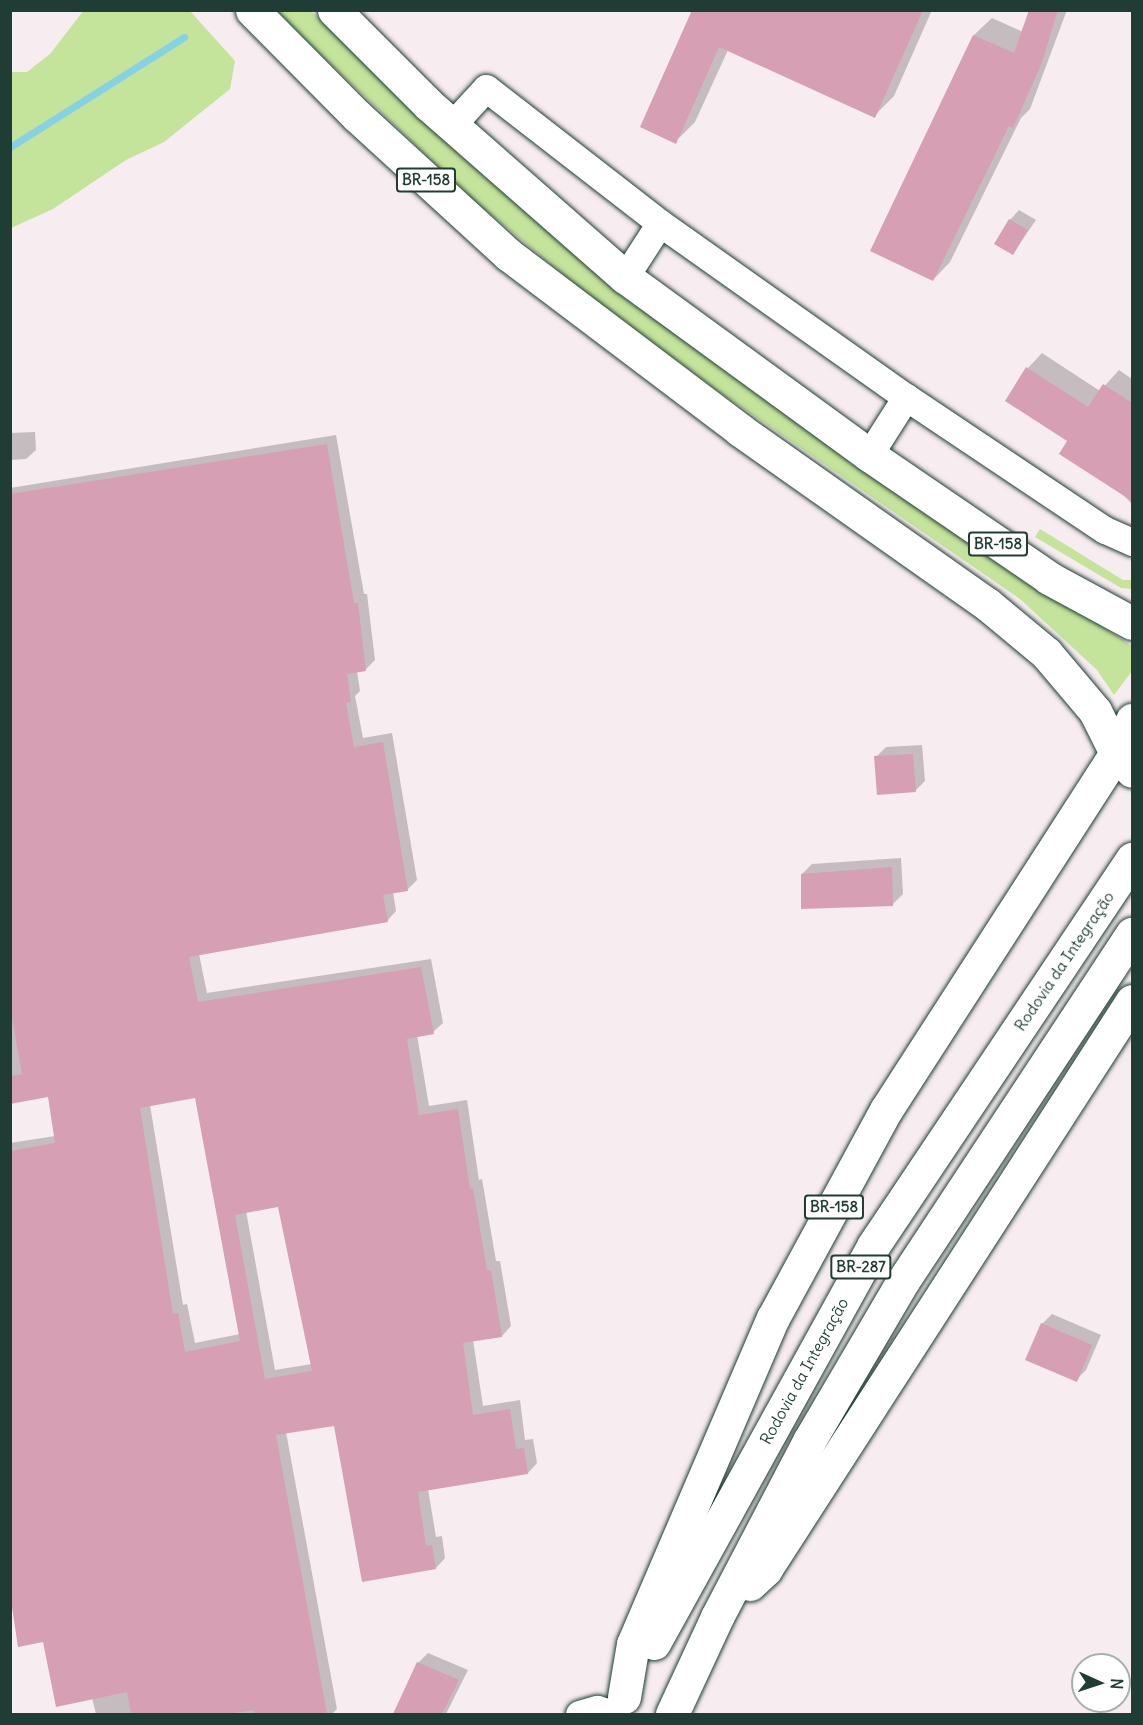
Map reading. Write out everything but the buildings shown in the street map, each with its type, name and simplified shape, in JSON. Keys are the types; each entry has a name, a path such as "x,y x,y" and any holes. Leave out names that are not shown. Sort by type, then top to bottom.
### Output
{"highway":[{"name":"BR-158","path":"252,10 356,116 509,255 740,430 987,604 1046,653 1095,711 1124,762 886,1110 773,1318 633,1644 617,1708"},
{"name":"BR-158","path":"334,10 452,125 624,277 869,455 1049,578 1132,623"},
{"path":"1124,762 1132,720"},
{"name":"Rodovia da Integração","path":"617,1708 873,1246 1132,859"},
{"name":"BR-287","path":"717,1617 809,1441 903,1281 1132,934"},
{"path":"672,1714 717,1617 765,1570 1132,1001"}],"street":[{"path":"452,125 486,88 660,223 906,397 1105,530 1132,542"},
{"path":"624,277 660,223"},
{"path":"869,455 906,397"},
{"path":"579,1714 617,1708"}],"green space":[{"path":"84,10 190,11 235,61 230,89 164,142 126,160 53,209 11,228 11,72 27,72 50,54"},
{"path":"275,11 311,11 433,129 1030,580 1132,646 1132,671 1114,695 1097,670 1020,599 715,389 577,286 472,199"},
{"path":"1040,529 1123,580 1132,580 1132,589 1121,588 1035,537"}],"waterway":[{"path":"10,147 184,37"}]}
